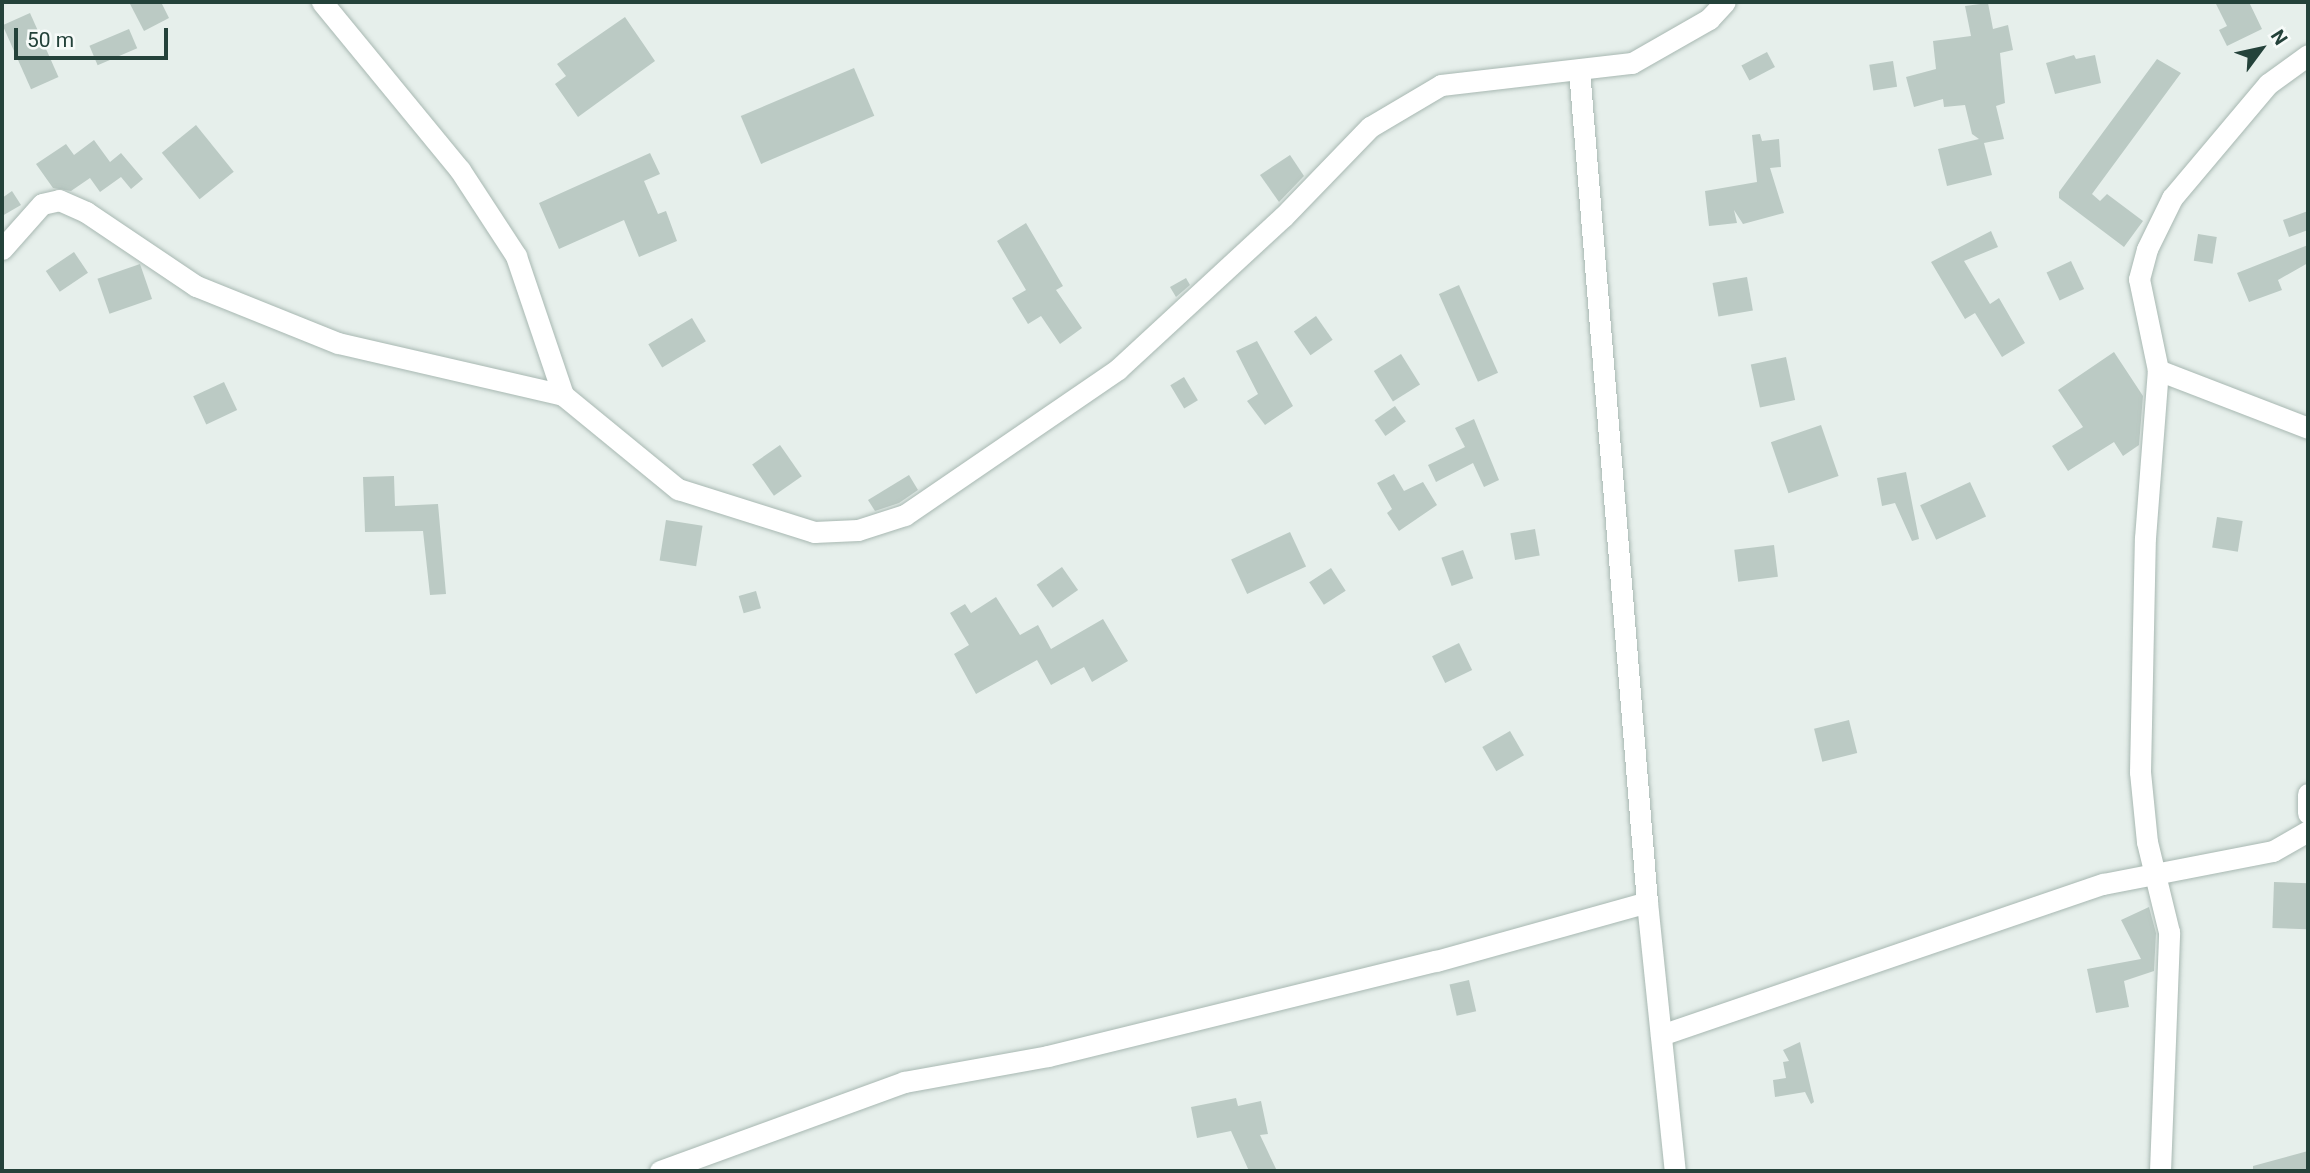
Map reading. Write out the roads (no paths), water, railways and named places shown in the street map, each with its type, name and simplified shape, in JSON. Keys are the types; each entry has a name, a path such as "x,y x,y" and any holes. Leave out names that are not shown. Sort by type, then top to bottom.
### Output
{"street":[{"path":"322,2 460,170 516,256 563,395"},
{"path":"2,250 42,204 59,200 86,212 197,286 338,343 563,395 678,489 814,532 858,530 905,515 1118,369 1283,217 1370,127 1441,86 1632,62 1709,19 1725,2"},
{"path":"2160,1171 2169,932 2154,875 2140,772 2145,538 2158,370 2139,279 2147,249 2172,198 2268,84 2308,55"},
{"path":"1579,70 1647,902 1675,1171"},
{"path":"2158,370 2308,428"},
{"path":"2308,794 2308,813"},
{"path":"1661,1035 2090,888 2273,851 2308,831"},
{"path":"660,1171 904,1082 1048,1056 1436,961 1647,902"}]}
